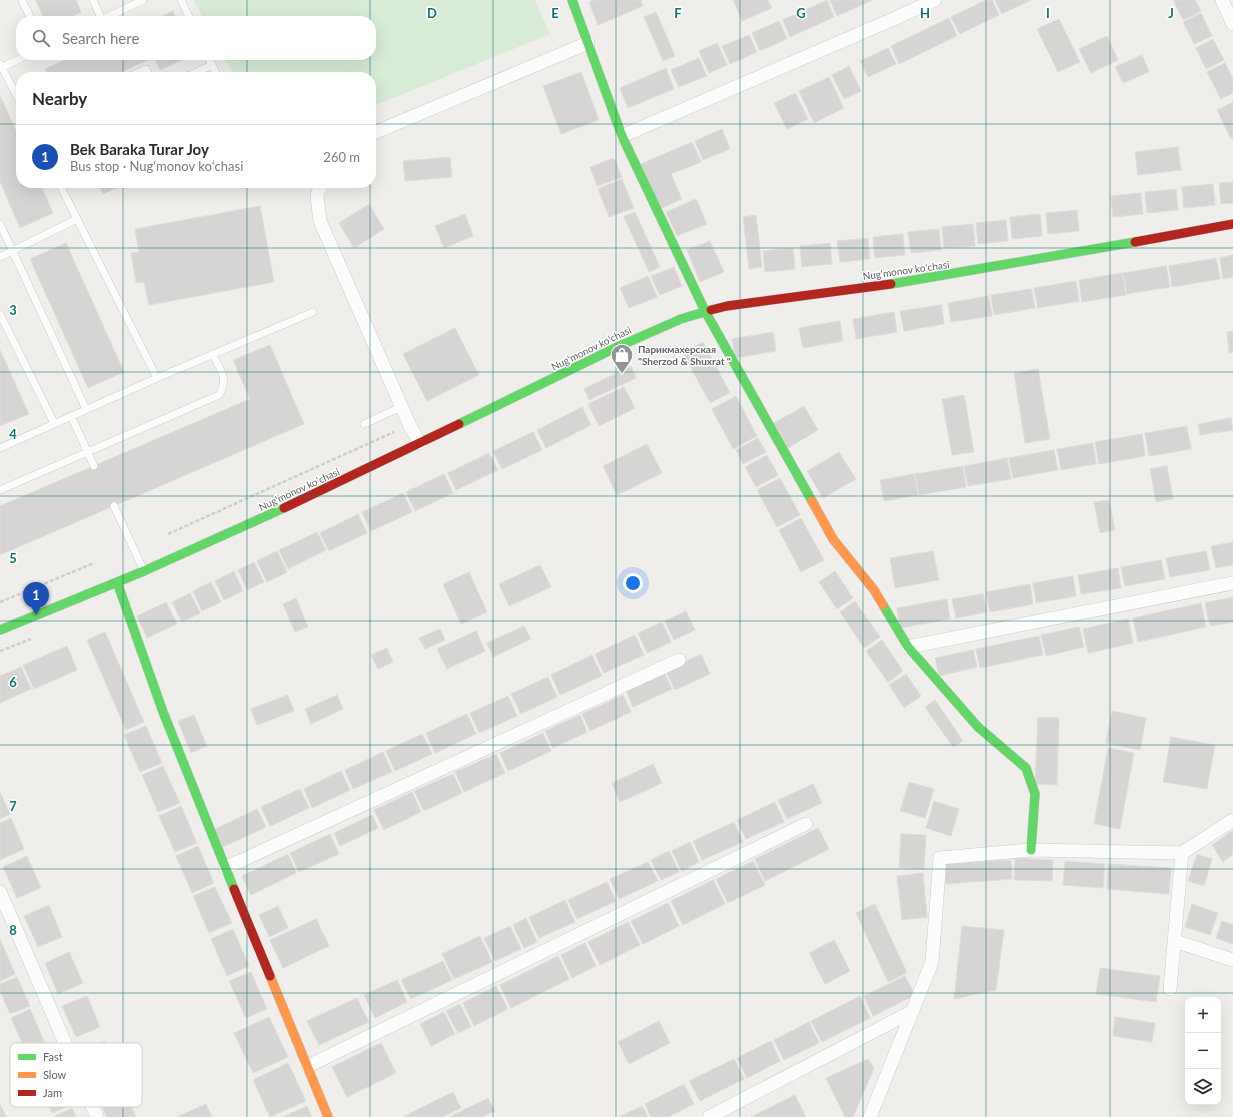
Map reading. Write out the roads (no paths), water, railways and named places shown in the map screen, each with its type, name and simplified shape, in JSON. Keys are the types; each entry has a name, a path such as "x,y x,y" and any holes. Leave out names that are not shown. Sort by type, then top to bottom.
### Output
{"street":[{"path":"572,0 622,136 705,311 833,539 874,590 908,647 978,727 1026,768 1035,794 1031,850"},
{"path":"622,136 935,0"},
{"path":"1222,0 1233,24"},
{"path":"376,132 588,43"},
{"path":"319,188 317,196 320,221 401,407 420,443"},
{"name":"Nugʻmonov koʻchasi","path":"0,630 144,571 274,513 643,335 681,319 705,311 754,301 916,281 1233,224"},
{"path":"117,582 163,712 225,868 328,1117"},
{"path":"908,647 1233,583"},
{"path":"225,868 679,660"},
{"path":"870,1117 932,962 940,858 1031,850 1182,853 1233,820"},
{"path":"308,1066 806,824"},
{"path":"1170,989 1182,853"},
{"path":"0,892 65,1043"},
{"path":"1175,941 1233,960"},
{"path":"709,1117 913,1011"},
{"path":"93,1107 97,1117"}],"lane":[{"path":"22,0 30,16"},
{"path":"93,0 99,16"},
{"path":"110,16 144,0"},
{"path":"181,0 189,16"},
{"path":"16,59 1,64 16,94"},
{"path":"210,60 216,72"},
{"path":"197,72 212,65"},
{"path":"139,72 146,69 148,72"},
{"path":"62,188 157,378"},
{"path":"0,257 77,218"},
{"path":"0,224 86,409"},
{"path":"0,448 157,378 313,312"},
{"path":"0,314 54,423"},
{"path":"0,490 219,395 224,387 223,378 213,355"},
{"path":"364,424 401,407"},
{"path":"71,416 94,466"},
{"path":"114,506 144,571"}],"place":[{"name":"Парикмахерская \"Sherzod & Shuxrat \"","path":"622,374"},
{"name":"Bek Baraka Turar Joy","path":"36,615"}]}
